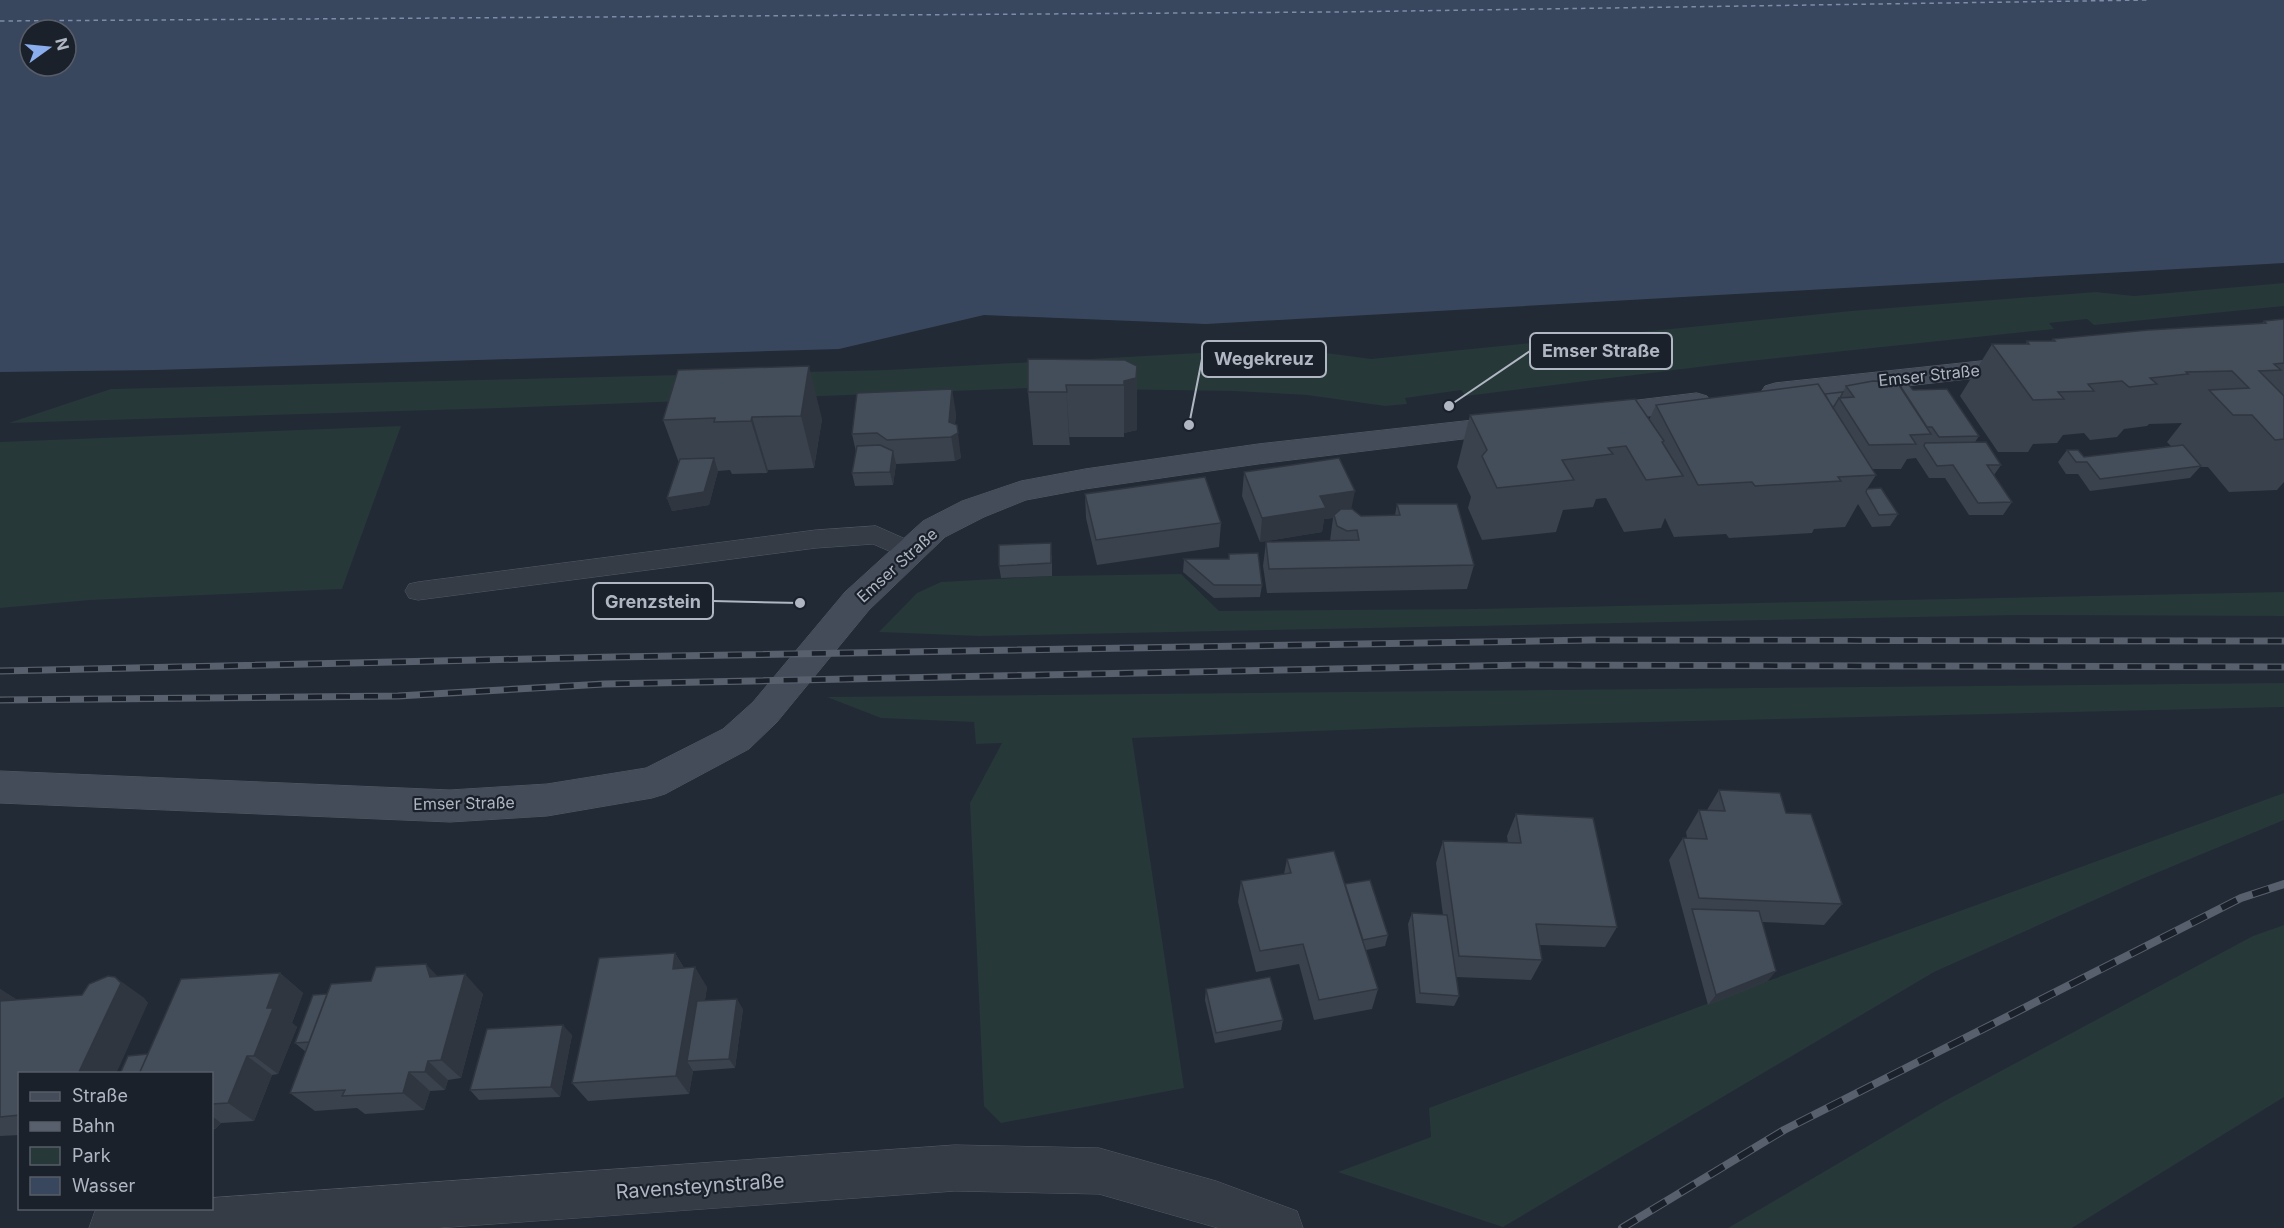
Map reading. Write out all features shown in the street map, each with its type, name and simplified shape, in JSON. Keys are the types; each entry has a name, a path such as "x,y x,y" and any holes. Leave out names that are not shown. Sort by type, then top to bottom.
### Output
{"street":[{"name":"Emser Straße","path":"1572,417 2046,364"},
{"name":"Emser Straße","path":"0,787 450,806 547,800 652,783 736,740 765,712 857,600 934,529 973,509 1021,491 1085,478 1258,454 1537,422"},
{"name":"Ravensteynstraße","path":"112,1228 955,1168 1099,1171 1216,1204 1280,1228"}],"lane":[{"path":"418,591 816,539 876,534 910,551"}],"green space":[{"path":"2284,283 2284,306 2094,325 2087,319 2049,323 2054,329 1731,363 1466,396 1461,390 1405,398 1407,404 1385,406 1307,395 1233,391 1030,388 501,408 9,423 111,389 887,370 1289,348 1371,359 1851,311 2096,292 2134,296"},
{"path":"401,426 342,589 90,600 0,608 0,442"},
{"path":"1181,574 1219,611 1474,609 2284,592 2284,616 2019,615 979,636 879,632 917,593 941,582 1052,576"},
{"path":"2284,683 2284,707 1395,728 1132,738 1184,1088 1001,1123 984,1106 970,803 1002,743 976,744 974,722 881,718 827,697"},
{"path":"2284,793 2284,820 2137,881 1934,972 1503,1227 1338,1172 1431,1137 1429,1108 1768,981"},
{"path":"2284,925 2284,1097 2072,1228 1728,1228 1941,1103 2253,936"}],"water":[{"path":"0,0 2284,0 2284,263 1206,324 984,315 839,349 155,370 0,372"}],"building":[{"path":"2284,319 2284,363 2274,364 2281,370 2259,371 2284,396 2284,439 2275,440 2252,415 2233,415 2209,390 2249,388 2232,371 2186,372 2188,374 2150,378 2157,384 2129,387 2122,381 2088,384 2094,391 2058,392 2064,399 2033,400 1992,344 2029,344 2027,341 2055,341 2053,339 2148,330 2266,323 2264,321"},
{"path":"1028,359 1125,360 1137,366 1136,378 1124,381 1124,385 1066,385 1067,392 1028,392"},
{"path":"809,366 801,416 752,417 751,421 714,422 715,418 663,420 678,370"},
{"path":"1873,381 1897,382 1931,434 1910,435 1916,444 1869,445 1839,398 1854,397 1846,386"},
{"path":"1818,384 1876,475 1838,477 1841,481 1755,486 1752,482 1698,485 1656,405"},
{"path":"1899,384 1908,384 1913,390 1947,389 1979,436 1939,437 1932,427 1927,427"},
{"path":"952,389 949,422 957,425 958,433 951,437 887,440 877,433 852,434 857,393"},
{"path":"1843,392 1840,398 1833,408 1825,394"},
{"path":"1635,399 1664,441 1662,442 1683,476 1646,480 1626,446 1608,448 1613,454 1562,460 1574,480 1497,488 1482,456 1487,450 1470,415"},
{"path":"1986,442 2001,465 1987,465 2012,502 1978,503 1953,465 1937,466 1924,446 1925,443"},
{"path":"880,445 893,451 890,472 852,473 857,446"},
{"path":"2183,445 2201,466 2100,479 2087,462 2076,462 2067,450 2078,450 2084,457"},
{"path":"714,458 704,492 667,498 680,459"},
{"path":"1339,458 1355,491 1320,496 1326,508 1262,518 1244,472"},
{"path":"1205,477 1221,523 1096,540 1085,494"},
{"path":"1881,488 1898,514 1879,515 1866,492 1867,489"},
{"path":"1397,504 1457,504 1474,565 1269,569 1266,542 1359,540 1357,530 1347,531 1337,526 1334,515 1341,509 1352,509 1361,516 1400,515"},
{"path":"1051,543 1051,563 999,566 999,545"},
{"path":"1258,553 1262,585 1214,585 1184,559 1229,559 1229,554"},
{"path":"1719,790 1780,793 1786,813 1811,814 1842,904 1699,898 1683,838 1707,839 1699,810 1725,811"},
{"path":"1516,814 1593,818 1617,927 1536,924 1542,960 1459,956 1443,841 1521,843"},
{"path":"1334,851 1378,989 1319,1000 1303,944 1260,951 1241,881 1291,873 1287,859"},
{"path":"1370,880 1388,935 1363,940 1345,884"},
{"path":"1692,909 1759,911 1776,971 1716,995"},
{"path":"1412,913 1447,915 1459,996 1420,993"},
{"path":"675,953 673,969 695,967 676,1076 572,1083 599,958"},
{"path":"426,964 430,977 465,974 441,1060 428,1061 425,1072 409,1072 403,1093 342,1096 345,1090 290,1093 331,984 371,981 376,967"},
{"path":"280,973 267,1008 273,1008 254,1056 247,1056 228,1103 213,1104 213,1072 140,1072 181,979"},
{"path":"108,976 115,977 121,983 79,1072 18,1072 18,1115 0,1117 0,1001 82,995 89,984"},
{"path":"1270,977 1283,1020 1216,1033 1206,989"},
{"path":"327,994 309,1042 295,1043 313,995"},
{"path":"737,999 729,1059 687,1061 697,1001"},
{"path":"563,1025 551,1087 470,1090 487,1029"},
{"path":"148,1054 140,1072 121,1072 128,1056"}],"ferry route":[{"path":"0,21 1335,12 2150,0"}],"railway":[{"path":"0,671 614,657 1592,640 2284,641"},
{"path":"0,700 398,696 604,684 1529,665 2284,667"},
{"path":"1622,1228 1784,1130 2241,898 2284,884"}],"place":[{"name":"Emser Straße","path":"1449,406"},
{"name":"Wegekreuz","path":"1189,425"},
{"name":"Grenzstein","path":"800,603"}]}
